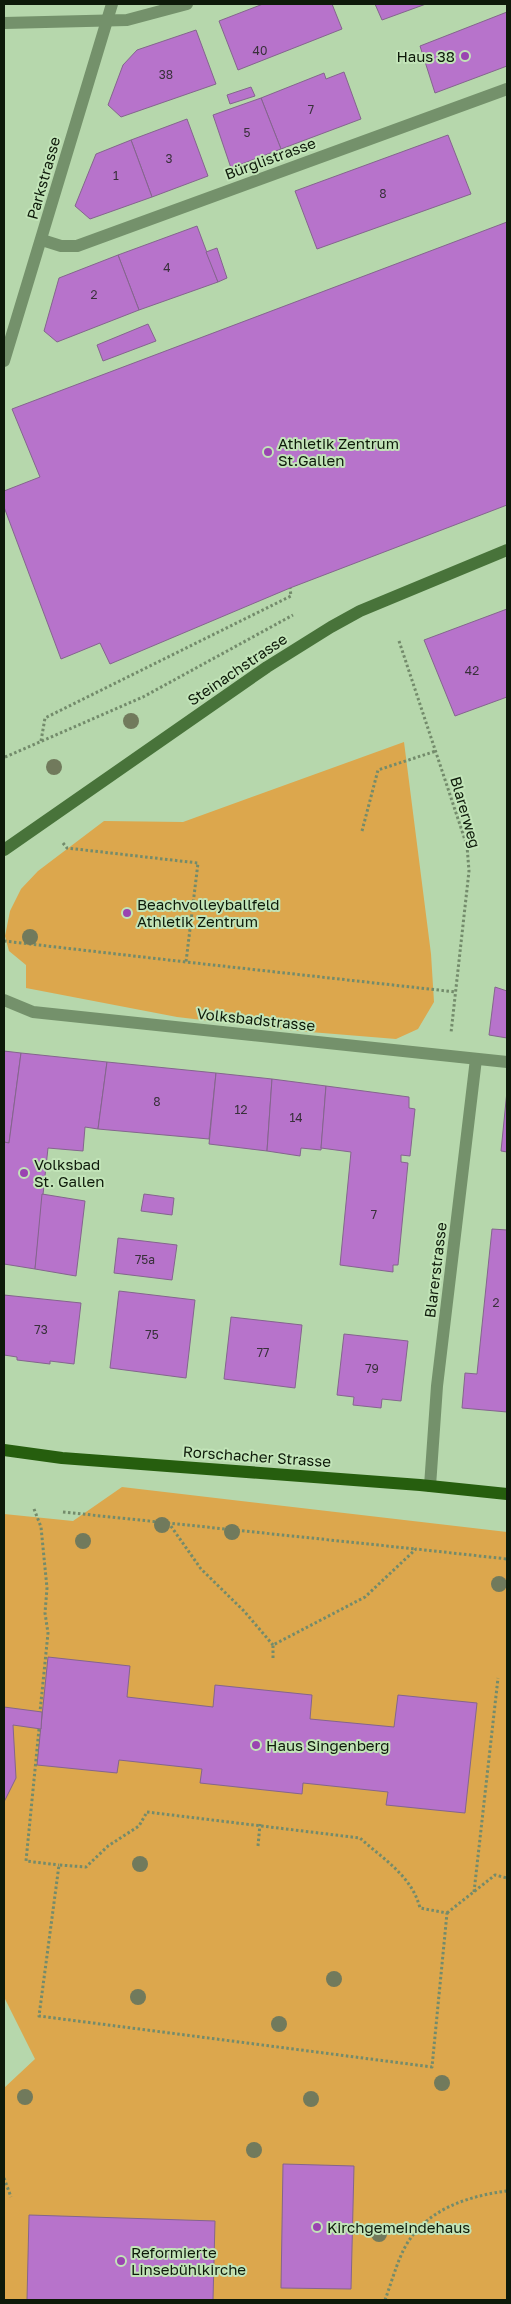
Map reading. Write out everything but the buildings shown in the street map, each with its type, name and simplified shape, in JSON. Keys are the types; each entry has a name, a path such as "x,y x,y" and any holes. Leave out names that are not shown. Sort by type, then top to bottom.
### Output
{"main road":[{"name":"Steinachstrasse","path":"4,850 267,667 331,628 360,611 507,550"},
{"name":"Rorschacher Strasse","path":"4,1450 62,1458 430,1486 507,1494"}],"street":[{"name":"Parkstrasse","path":"4,361 112,4"},
{"path":"4,23 106,22 148,16 187,4"},
{"name":"Bürglistrasse","path":"42,240 61,246 77,246 507,89"},
{"name":"Volksbadstrasse","path":"4,1000 33,1012 507,1062"},
{"name":"Blarerstrasse","path":"430,1486 437,1386 476,1058"}],"path":[{"path":"41,741 45,718 291,596 290,588"},
{"path":"5,757 142,697 293,615"},
{"name":"Blarerweg","path":"399,641 467,846 469,871 449,1056"},
{"path":"362,831 378,770 436,751"},
{"path":"63,843 67,848 198,864 186,962"},
{"path":"4,942 456,992"},
{"path":"34,1509 41,1528 47,1588 46,1612 48,1633 40,1712"},
{"path":"63,1512 507,1559"},
{"path":"168,1522 201,1569 244,1611 273,1645 273,1658"},
{"path":"273,1645 365,1597 416,1549"},
{"path":"474,1892 498,1678"},
{"path":"39,1729 26,1862 86,1867 108,1846 139,1826 147,1812 260,1824 360,1838 385,1858 403,1877 418,1898 420,1908 447,1913"},
{"path":"258,1846 260,1824"},
{"path":"58,1864 39,2016 432,2067 447,1913 495,1875 507,1878"},
{"path":"4,2178 11,2197"},
{"path":"385,2300 404,2248 425,2222 453,2203 481,2194 507,2191"}],"shaded area":[{"path":"404,742 431,954 434,1002 418,1029 396,1039 298,1031 177,1017 26,988 26,965 9,951 5,936 10,911 21,889 38,871 104,821 183,822"},
{"path":"122,1487 507,1532 507,2300 4,2300 4,2088 35,2059 4,1997 4,1514 73,1521"}],"place":[{"name":"Haus 38","path":"465,56"},
{"name":"Athletik Zentrum St.Gallen","path":"268,452"},
{"name":"Beachvolleyballfeld Athletik Zentrum","path":"127,913"},
{"name":"Volksbad St. Gallen","path":"24,1173"},
{"name":"Haus Singenberg","path":"256,1745"},
{"name":"Kirchgemeindehaus","path":"317,2227"},
{"name":"Reformierte Linsebühlkirche","path":"121,2261"}]}
